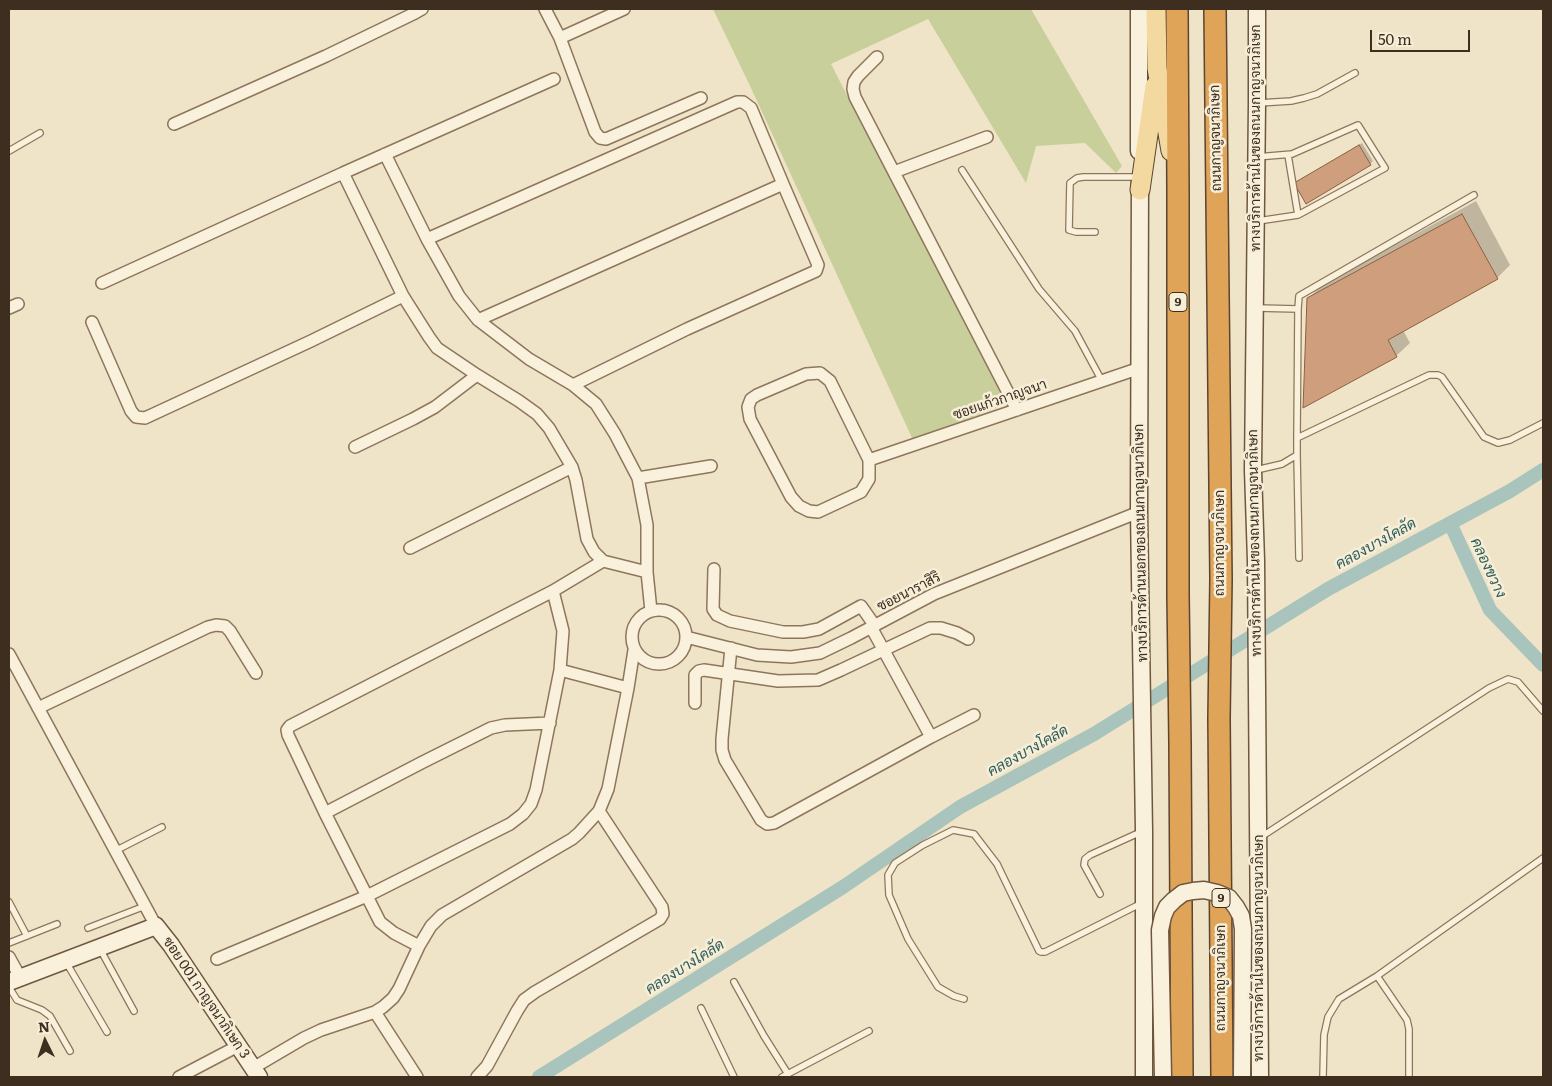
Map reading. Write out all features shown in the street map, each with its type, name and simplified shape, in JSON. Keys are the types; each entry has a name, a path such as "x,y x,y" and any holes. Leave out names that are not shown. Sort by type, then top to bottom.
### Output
{"highway":[{"name":"9","path":"1177,9 1178,594 1182,1077"},
{"name":"ถนนกาญจนาภิเษก","path":"1215,9 1221,579 1219,718 1222,1077"},
{"path":"1216,84 1228,9"}],"main road":[{"name":"ทางบริการด้านนอกของถนนกาญจนาภิเษก","path":"1139,9 1139,512 1144,831 1144,1077"},
{"path":"1156,9 1157,68 1178,191"},
{"name":"ทางบริการด้านในของถนนกาญจนาภิเษก","path":"1257,9 1254,470 1260,1077"},
{"path":"1140,184 1157,68"},
{"path":"1163,1077 1160,930 1167,907 1183,893 1193,890 1204,890 1228,898 1241,916 1243,929 1242,1077"},
{"name":"ซอย 001 กาญจนาภิเษก 3","path":"12,982 156,926 171,945 256,1073"}],"street":[{"path":"174,124 326,56 422,9"},
{"path":"545,9 560,38 596,135 606,139 701,98"},
{"path":"560,38 624,9"},
{"path":"877,57 854,82 855,96 1017,410"},
{"path":"102,283 554,79"},
{"path":"427,239 737,102 743,102 750,108 818,265 816,271 687,329 573,385"},
{"path":"894,172 987,137"},
{"path":"385,154 427,239 459,296 478,320 529,359 573,385 596,404 615,434 638,478 647,525 647,572 651,611"},
{"path":"343,173 403,296 437,348 537,414 549,428 572,467 588,539 594,552 603,561 647,572"},
{"path":"478,320 783,184"},
{"path":"92,322 131,411 136,418 145,418 403,296"},
{"name":"ซอยแก้วกาญจนา","path":"869,460 1140,368"},
{"path":"820,373 830,381 869,460 869,479 861,492 818,512 809,511 800,506 791,497 750,419 748,407 751,399 806,374 820,373"},
{"path":"354,447 413,420 435,407 477,375"},
{"path":"638,478 711,466"},
{"path":"410,548 572,467"},
{"name":"ซอยนาราสิริ","path":"686,637 757,654 792,657 820,653 934,594 1139,512"},
{"path":"419,946 394,933 380,922 325,813 288,736 287,730 290,726 552,591 603,561"},
{"path":"714,569 713,609 718,615 730,621 783,632 803,632 819,629 861,606 931,737"},
{"path":"217,958 367,896 510,824 523,814 531,804 536,790 560,670 563,631 552,591"},
{"path":"256,1073 304,1038 320,1030 375,1012 393,998 419,946 431,926 442,915 580,833 599,811 608,789 634,650 631,634 638,618 651,611 664,610 673,613 685,628 685,646 680,655 672,661 664,664 647,662 634,650"},
{"path":"38,708 208,627 225,626 256,673"},
{"path":"695,703 695,675 698,671 729,673 778,681 818,680 930,628 942,628 968,639"},
{"path":"731,648 722,739 723,755 761,820 767,824 774,824 974,715"},
{"path":"9,654 156,926"},
{"path":"560,670 628,688"},
{"path":"325,813 491,728 505,725 550,723"},
{"path":"477,1077 487,1066 524,1000 660,919 662,907 599,811"},
{"path":"9,957 12,982"},
{"path":"375,1012 417,1077"},
{"path":"179,1077 238,1046"}],"lane":[{"path":"1257,104 1304,98 1316,94 1355,73"},
{"path":"1256,222 1298,215 1385,168 1358,125 1288,156 1257,157"},
{"path":"9,151 40,132"},
{"path":"1288,156 1298,215"},
{"path":"962,170 1039,289 1075,331 1102,381"},
{"path":"1095,232 1076,232 1070,230 1070,183 1077,178 1083,177 1140,184"},
{"path":"1299,558 1297,438 1299,296 1474,195"},
{"path":"1255,308 1298,309"},
{"path":"1297,438 1433,374 1442,377 1484,437 1498,443 1510,440 1543,423"},
{"path":"1254,470 1282,464 1297,455"},
{"path":"1258,839 1489,688 1508,679 1518,682 1543,711"},
{"path":"116,851 162,827"},
{"path":"964,999 938,987 908,939 889,895 888,875 895,863 924,845 953,830 974,834 997,864 1041,952 1045,952 1144,902"},
{"path":"1100,894 1084,865 1085,860 1090,855 1144,831"},
{"path":"1323,1077 1324,1035 1328,1017 1339,999 1377,976 1543,858"},
{"path":"9,902 27,936"},
{"path":"88,928 145,906"},
{"path":"9,943 57,924"},
{"path":"99,948 134,1011"},
{"path":"65,960 107,1032"},
{"path":"1377,976 1407,1020 1409,1029 1409,1077"},
{"path":"12,982 17,1000 42,1010 50,1016 70,1051"},
{"path":"734,982 788,1074"},
{"path":"701,1008 734,1077"},
{"path":"782,1077 869,1031"}],"green space":[{"path":"713,9 1031,9 1122,166 1116,173 1085,143 1036,146 1026,183 928,19 831,64 1007,404 913,440"}],"building":[{"path":"1359,145 1371,165 1306,204 1294,183"},
{"path":"1462,214 1498,279 1388,340 1397,357 1303,408 1307,298"}],"waterway":[{"name":"คลองบางโคลัด","path":"539,1077 843,887 960,807 1094,734 1328,589 1510,491 1543,470"},
{"name":"คลองขวาง","path":"1450,523 1490,610 1543,665"}]}
